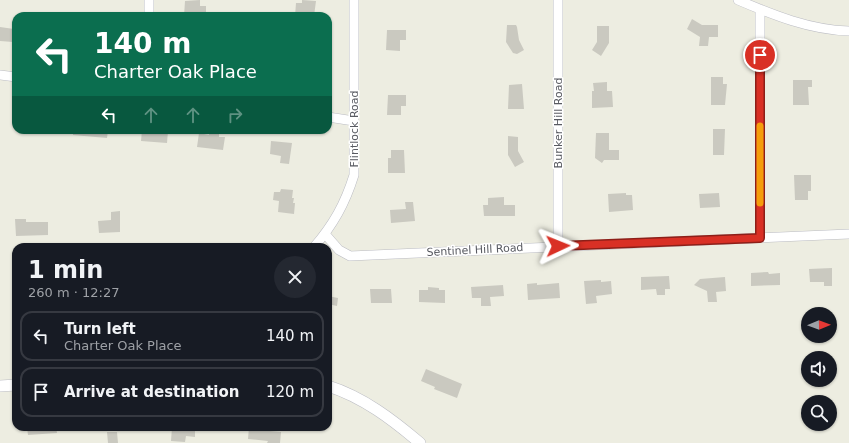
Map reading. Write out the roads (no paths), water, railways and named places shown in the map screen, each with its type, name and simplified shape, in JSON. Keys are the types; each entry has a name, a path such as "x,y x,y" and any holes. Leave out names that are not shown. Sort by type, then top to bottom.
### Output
{"street":[{"path":"149,0 149,12"},
{"name":"Flintlock Road","path":"317,243 325,234 346,200 354,175 354,0"},
{"name":"Bunker Hill Road","path":"558,0 558,246"},
{"path":"738,0 809,26 829,30 849,31"},
{"path":"760,9 760,238"},
{"path":"0,76 12,77"},
{"path":"332,118 354,121"},
{"name":"Sentinel Hill Road","path":"325,234 339,250 350,256 849,234"},
{"path":"0,386 12,385"},
{"path":"332,388 358,399 382,414 420,443"}]}
